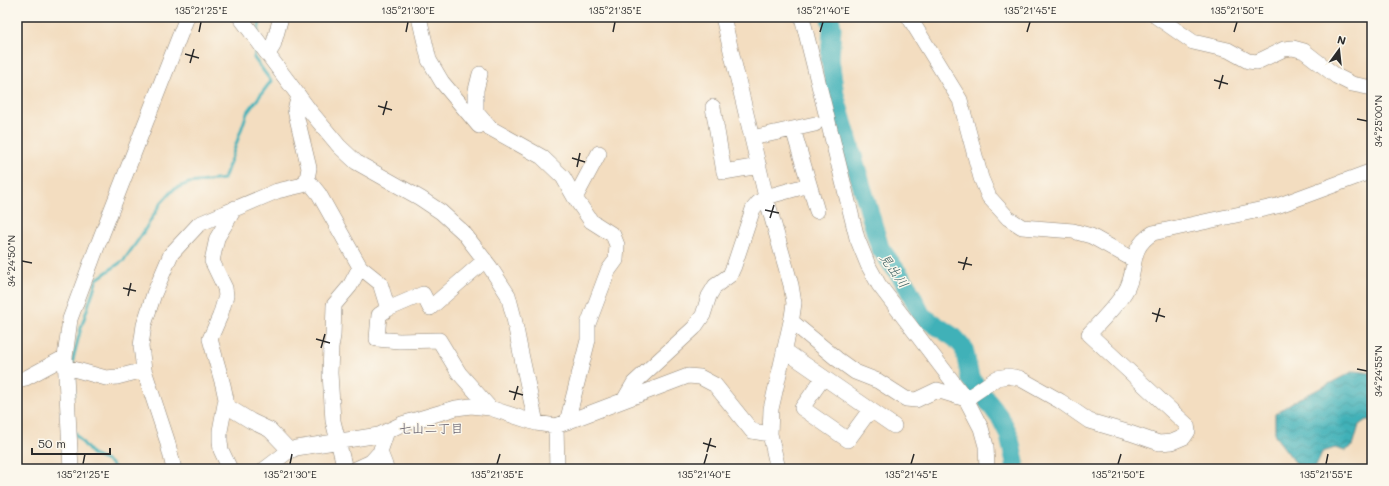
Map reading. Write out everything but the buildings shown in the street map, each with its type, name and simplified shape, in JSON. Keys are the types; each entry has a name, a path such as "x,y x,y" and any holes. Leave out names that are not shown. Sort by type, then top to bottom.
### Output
{"street":[{"path":"71,469 65,362 70,319 187,17"},
{"path":"240,17 299,96 339,146 356,162 420,198 441,212 463,232 485,260 508,295 536,423"},
{"path":"268,54 273,46 281,17"},
{"path":"419,17 429,60 442,82 476,124 483,129 490,128"},
{"path":"723,17 766,197 791,285 794,303 792,320 770,409 770,434 779,467"},
{"path":"802,17 848,206 857,238 868,265 879,285 966,399 981,428 986,446 987,469"},
{"path":"908,17 960,100 981,178 990,197 1008,218 1022,227 1073,231 1091,236 1134,260"},
{"path":"1157,17 1193,42 1228,50 1248,61 1258,62 1284,49 1294,48 1304,51 1336,76 1352,84 1372,88"},
{"path":"480,74 476,90 476,112 490,128 542,157 563,177 591,221 613,235 617,245 616,260 608,271 588,324 588,340 561,424 557,469"},
{"path":"174,469 167,440 144,370 141,346 144,325 154,294 171,254 199,224 277,191 303,185 307,180 309,168 295,110 299,96"},
{"path":"713,107 724,172 759,166"},
{"path":"752,138 815,124"},
{"path":"794,129 817,211"},
{"path":"575,198 599,153"},
{"path":"966,399 997,378 1008,376 1019,378 1060,401 1089,421 1159,443 1172,442 1184,437 1188,431 1187,425 1182,418 1089,334 1125,292 1130,281 1138,247 1144,238 1153,233 1277,206 1372,171"},
{"path":"307,180 319,194 360,268 380,283 388,309"},
{"path":"624,400 634,383 694,328 703,315 708,296 715,286 730,275 753,209 758,203 766,197 809,185"},
{"path":"230,469 221,450 220,441 220,431 226,399 210,338 220,316 226,296 225,288 212,261 217,238 236,208"},
{"path":"485,260 430,308 424,294 388,309 379,316 376,339 399,341 439,340 459,374 490,408"},
{"path":"345,469 337,442 333,421 330,373 334,305 350,286 360,268"},
{"path":"792,320 837,359 856,372 878,381 906,399 916,400 937,390 966,399"},
{"path":"784,350 894,426"},
{"path":"17,380 26,378 65,362 106,378 117,377 144,370"},
{"path":"265,469 296,448 379,435 402,424 456,408 471,406 490,408 536,423 561,424 688,376 700,377 714,385 752,431 770,434"},
{"path":"824,378 802,408 848,440 870,410"},
{"path":"225,405 251,421 270,430 290,451"},
{"path":"356,469 371,462 380,452 386,431"},
{"path":"380,452 386,469"}],"water":[{"path":"1354,371 1372,373 1372,420 1366,420 1359,425 1353,446 1345,451 1335,448 1322,452 1315,469 1302,469 1275,436 1275,414 1291,403"}],"waterway":[{"path":"258,32 261,17"},
{"name":"見出川","path":"830,17 832,28 830,59 835,95 880,248 906,284 922,316 955,338 964,348 970,378 1001,419 1009,435 1015,462 1015,469"},
{"path":"73,365 73,359 81,328 97,279 124,260 161,203 174,189 189,183 224,179 247,113 271,81 254,58 256,48"},
{"path":"74,373 74,395"},
{"path":"76,433 76,435 93,455 109,462 116,469"}],"district":[{"name":"七山二丁目","path":"431,427"}]}
